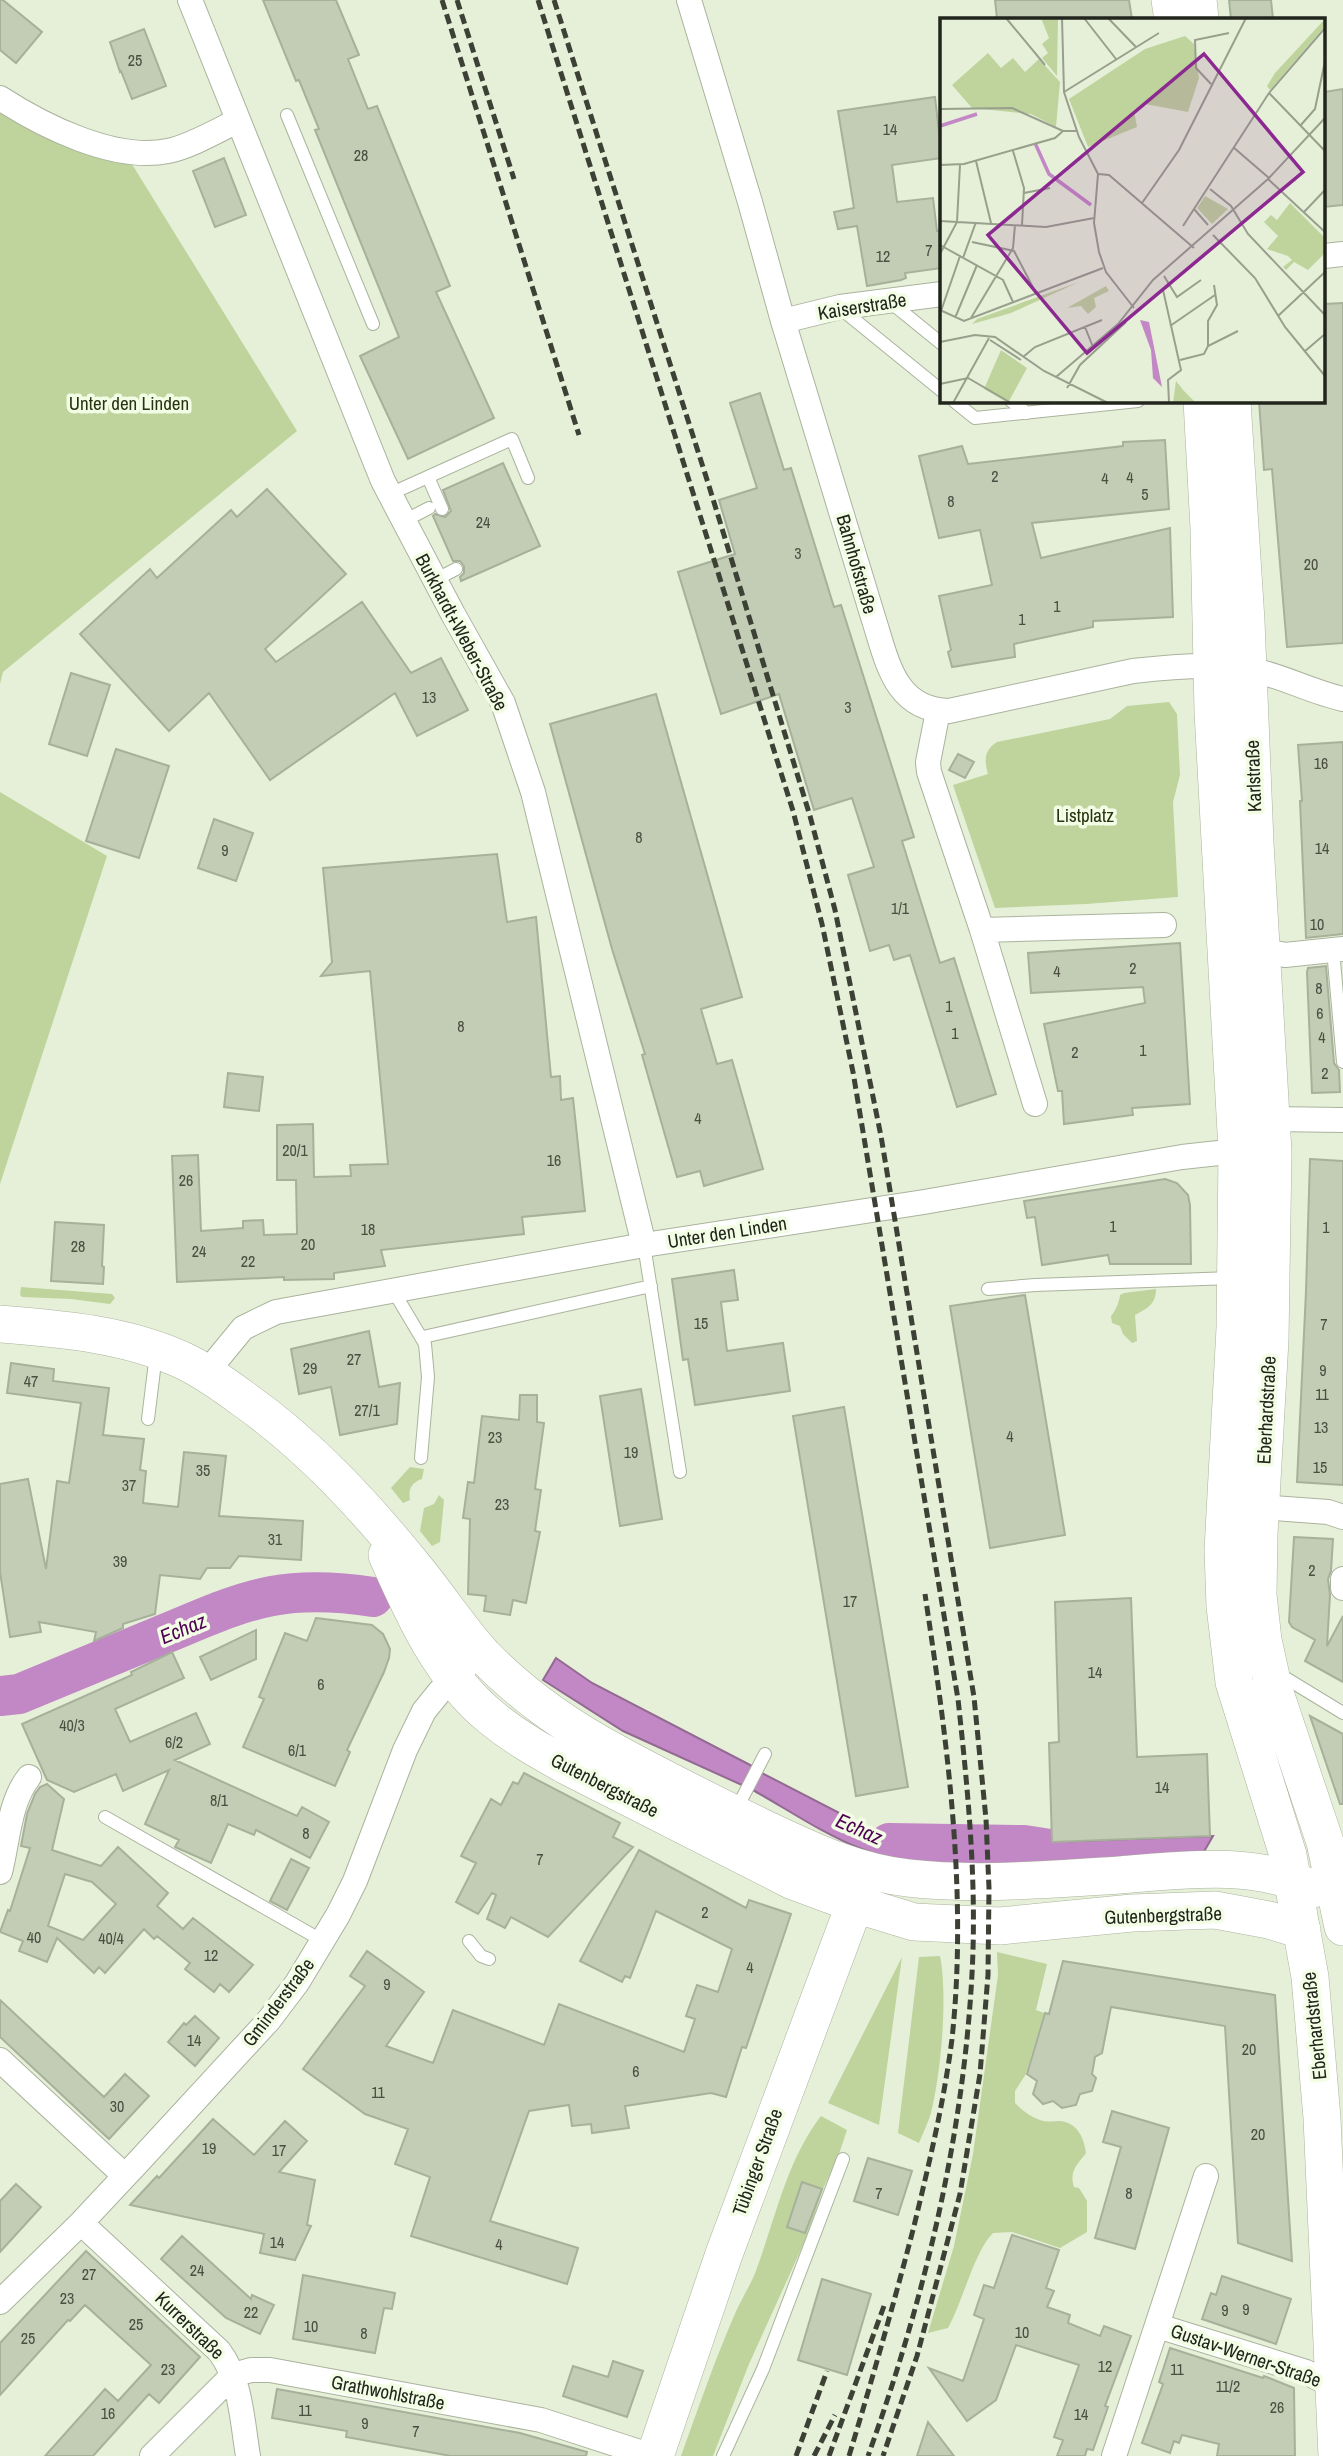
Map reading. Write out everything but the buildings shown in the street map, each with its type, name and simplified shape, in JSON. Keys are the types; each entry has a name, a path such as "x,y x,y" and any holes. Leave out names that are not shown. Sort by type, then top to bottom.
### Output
{"main road":[{"path":"1170,0 1172,18"},
{"path":"1198,0 1200,18"},
{"name":"Karlstraße","path":"1207,405 1215,767 1258,1145"},
{"name":"Karlstraße","path":"1207,405 1248,669 1262,950 1258,1145"},
{"path":"1215,767 1253,764"},
{"name":"Eberhardstraße","path":"1258,1145 1236,1278 1223,1550 1232,1617 1234,1682 1279,1820 1319,1907"},
{"name":"Eberhardstraße","path":"1258,1145 1270,1340 1258,1595 1263,1640 1261,1658 1325,1842 1311,1987 1322,2118 1337,2456"},
{"path":"0,1324 74,1331 113,1338 156,1350 206,1373 258,1409 300,1443 343,1485 401,1551 482,1654"},
{"path":"367,1513 410,1605 439,1658 453,1677"},
{"name":"Gutenbergstraße","path":"482,1654 512,1683 579,1732 739,1806 827,1858 861,1888 914,1922 1000,1926 1132,1913 1214,1910 1259,1918 1319,1907"},
{"name":"Gutenbergstraße","path":"453,1677 490,1717 531,1747 793,1881 861,1888 909,1878 967,1882 1198,1870 1259,1872 1319,1907"},
{"name":"Tübinger Straße","path":"653,2456 783,2090 861,1888"}],"street":[{"name":"Burkhardt+Weber-Straße","path":"190,0 390,494 404,521 445,574 503,703 533,792 644,1245"},
{"name":"Bahnhofstraße","path":"689,0 747,189 783,321 888,664 906,696 917,704 938,711"},
{"path":"0,98 49,127 115,149 144,153 169,151 237,121"},
{"name":"Kaiserstraße","path":"783,321 840,307 940,296"},
{"path":"1035,1104 982,930 929,772 928,762 938,711 961,710 1133,671 1163,668 1248,669 1343,699"},
{"path":"982,930 1164,925"},
{"path":"1262,950 1285,956 1338,950"},
{"name":"Unter den Linden","path":"206,1373 234,1337 257,1320 276,1312 644,1245 923,1202 1258,1145 1343,1120"},
{"path":"1261,1507 1328,1512 1343,1517"},
{"path":"1343,1579 1343,1588"},
{"name":"Gminderstraße","path":"0,2302 125,2176 269,2020 297,1983 355,1881 413,1732 430,1702 453,1677 482,1654"},
{"path":"0,1872 16,1800 29,1777"},
{"path":"0,2060 125,2176"},
{"name":"Gustav-Werner-Straße","path":"1114,2456 1206,2176"},
{"name":"Kurrerstraße","path":"81,2223 219,2351 233,2375 248,2456"},
{"name":"Gustav-Werner-Straße","path":"1158,2326 1306,2372 1333,2386"},
{"name":"Grathwohlstraße","path":"233,2375 251,2370 270,2370 541,2420 653,2456"},
{"path":"152,2456 233,2375"}],"lane":[{"path":"287,115 373,324"},
{"path":"888,301 940,342"},
{"path":"840,307 940,389"},
{"path":"955,402 975,418 1027,413 1072,404 1110,402"},
{"path":"1012,402 1027,413"},
{"path":"390,494 512,439 528,478"},
{"path":"404,521 436,509 428,477"},
{"path":"1338,950 1343,1062"},
{"path":"644,1245 680,1472"},
{"path":"988,1289 1236,1278"},
{"path":"422,1337 651,1286"},
{"path":"394,1292 422,1337 427,1355 428,1377 421,1458"},
{"path":"148,1419 156,1350"},
{"path":"1261,1658 1343,1713"},
{"path":"739,1806 765,1754"},
{"path":"105,1817 323,1941"},
{"path":"469,1941 481,1956 489,1959"},
{"path":"723,2456 763,2369 843,2159"}],"green space":[{"name":"Unter den Linden","path":"0,100 130,161 297,431 3,672 0,684"},
{"name":"Listplatz","path":"1169,702 1177,714 1180,775 1173,802 1178,897 995,908 953,785 988,774 986,756 997,742 1110,719 1127,706"},
{"path":"0,792 107,856 0,1184"},
{"path":"21,1287 112,1294 115,1298 110,1304 22,1297"},
{"path":"1156,1289 1155,1298 1150,1305 1135,1315 1137,1341 1132,1343 1123,1334 1120,1326 1112,1323 1111,1316 1120,1295"},
{"path":"410,1467 424,1469 422,1479 411,1486 410,1500 403,1503 391,1488"},
{"path":"439,1495 444,1500 440,1542 432,1546 420,1531 424,1508 434,1504"},
{"path":"997,1952 1047,1964 1036,2010 1044,2013 1026,2074 1015,2091 1015,2103 1039,2119 1066,2122 1076,2128 1082,2137 1086,2153 1072,2177 1074,2187 1079,2188 1087,2201 1087,2232 1060,2248 1012,2232 993,2233 974,2264 948,2328 928,2333 954,2246 973,2154 998,1975"},
{"path":"940,1956 943,2013 938,2077 931,2113 919,2143 898,2133 919,1957"},
{"path":"902,1957 879,2125 828,2103"},
{"path":"821,2116 847,2130 808,2234 749,2364 713,2456 681,2456 727,2333 757,2268 783,2189 799,2151"}],"water":[{"path":"556,1658 592,1683 754,1767 744,1786 623,1731 543,1680"},
{"path":"760,1772 876,1832 910,1836 944,1835 944,1860 918,1862 892,1858 843,1841 751,1789"},
{"path":"1048,1831 1052,1842 1213,1836 1202,1855 996,1861 995,1834"}],"waterway":[{"name":"Echaz","path":"0,1696 19,1694 216,1613 258,1599 310,1592 373,1597"},
{"name":"Echaz","path":"889,1843 1024,1845 1050,1849"}],"railway":[{"path":"442,0 579,435"},
{"path":"457,0 514,179"},
{"path":"538,0 793,811 822,924 853,1072 958,1699 968,1802 973,1940 960,2097 938,2219 923,2279 907,2338 868,2456"},
{"path":"554,0 709,486 810,816 835,910 881,1136 974,1697 986,1819 989,1888 988,1975 980,2074 960,2194 917,2356 883,2456"},
{"path":"849,2456 914,2226 931,2156 952,2039 958,1927 953,1816 925,1594"},
{"path":"829,2456 884,2306"},
{"path":"796,2456 827,2371"},
{"path":"814,2456 835,2415"}]}
